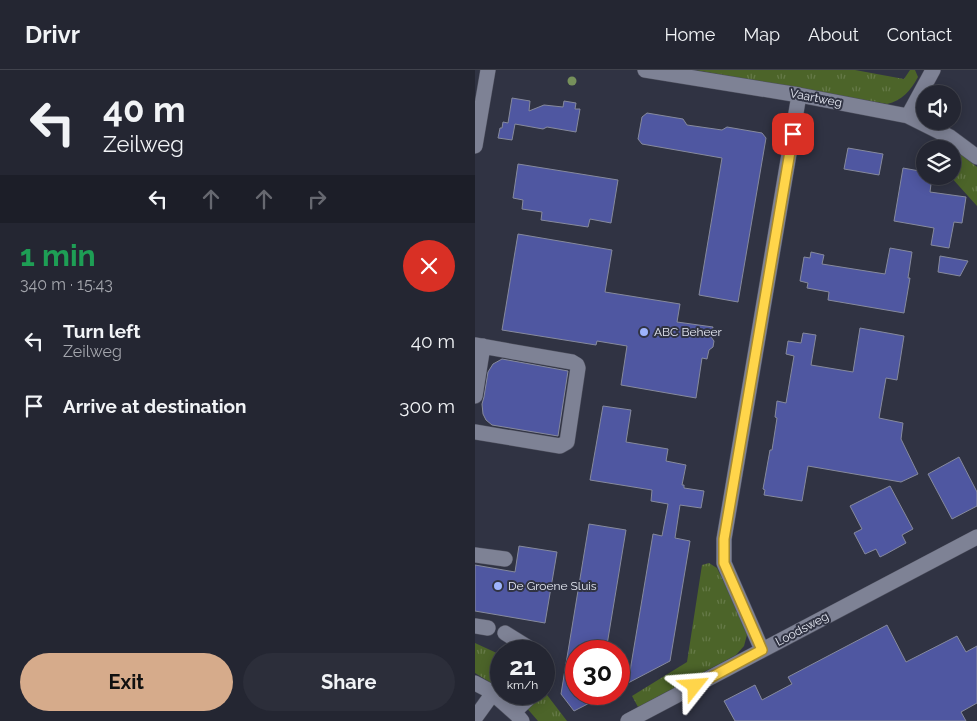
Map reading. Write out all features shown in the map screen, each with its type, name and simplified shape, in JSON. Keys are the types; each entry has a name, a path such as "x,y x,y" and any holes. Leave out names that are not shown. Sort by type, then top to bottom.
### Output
{"street":[{"path":"475,146 488,70"},
{"name":"Vaartweg","path":"645,70 799,95 908,116 950,137 977,157"},
{"path":"908,116 933,70"},
{"path":"762,650 724,563 724,539 799,95"},
{"path":"475,396 479,346 577,364 578,368 567,442 563,445 475,432"},
{"name":"Loodsweg","path":"628,721 977,537"},
{"path":"475,555 505,559"},
{"path":"505,633 516,640"},
{"path":"475,683 490,691"},
{"path":"475,718 490,697"},
{"path":"506,705 518,717 526,705"}],"green space":[{"path":"695,70 855,70 904,79 910,70 915,70 918,77 906,94 887,104"},
{"path":"961,154 977,167 977,206 958,185 961,185"},
{"path":"709,563 717,568 748,631 744,646 736,655 638,707 632,696 687,662 702,565"},
{"path":"475,643 490,650 490,682 475,673"},
{"path":"524,705 555,705 567,721 538,721"}],"building":[{"path":"512,98 530,101 529,111 544,105 563,107 564,101 576,103 575,109 580,109 576,132 515,124 512,140 498,138 503,122 508,123"},
{"path":"647,113 683,119 687,125 722,130 727,127 762,133 766,138 738,302 699,295 722,158 642,144 638,139 642,117"},
{"path":"848,148 883,154 879,175 844,169"},
{"path":"518,164 618,180 611,223 590,219 588,227 541,220 542,212 522,209 523,200 513,198"},
{"path":"903,168 916,170 916,185 931,185 930,192 966,197 962,223 954,222 949,248 931,245 934,228 894,221"},
{"path":"518,234 612,250 605,292 680,304 677,322 713,327 711,337 714,341 713,347 709,350 707,359 702,358 696,398 621,385 627,346 597,341 596,345 502,330"},
{"path":"890,248 912,252 904,313 828,300 829,292 807,288 808,283 800,281 804,257 810,258 811,252 824,255 822,264 885,274"},
{"path":"940,256 968,261 960,276 938,272"},
{"path":"860,328 904,336 897,380 886,378 879,418 903,423 901,439 918,474 901,482 808,466 802,501 764,495 765,490 763,489 777,418 775,417 777,401 786,403 794,356 786,354 788,341 801,343 803,333 816,335 811,365 853,372"},
{"path":"502,359 568,371 558,436 492,425 486,420 482,404 488,372 493,364"},
{"path":"603,406 631,410 626,442 668,449 666,461 686,465 682,485 684,485 684,488 704,491 701,508 680,505 675,538 690,541 670,661 630,682 630,671 653,534 662,536 668,504 651,501 652,490 590,480"},
{"path":"959,457 977,492 977,506 952,519 928,474"},
{"path":"890,486 913,529 902,535 906,543 886,554 880,557 876,549 865,554 854,533 862,529 850,506"},
{"path":"589,524 626,530 608,640 570,640"},
{"path":"519,546 557,552 545,623 475,611 475,565 515,572"},
{"path":"887,625 906,662 957,636 966,652 977,646 977,703 961,712 966,721 735,721 724,701 755,685 762,700 792,684 788,677"},
{"path":"565,670 565,699 561,694"},
{"path":"569,705 586,705 574,711"}],"place":[{"name":"ABC Beheer","path":"644,332"},
{"name":"De Groene Sluis","path":"498,586"}],"route":[{"path":"695,686 762,650 724,563 724,539 793,134"}]}
